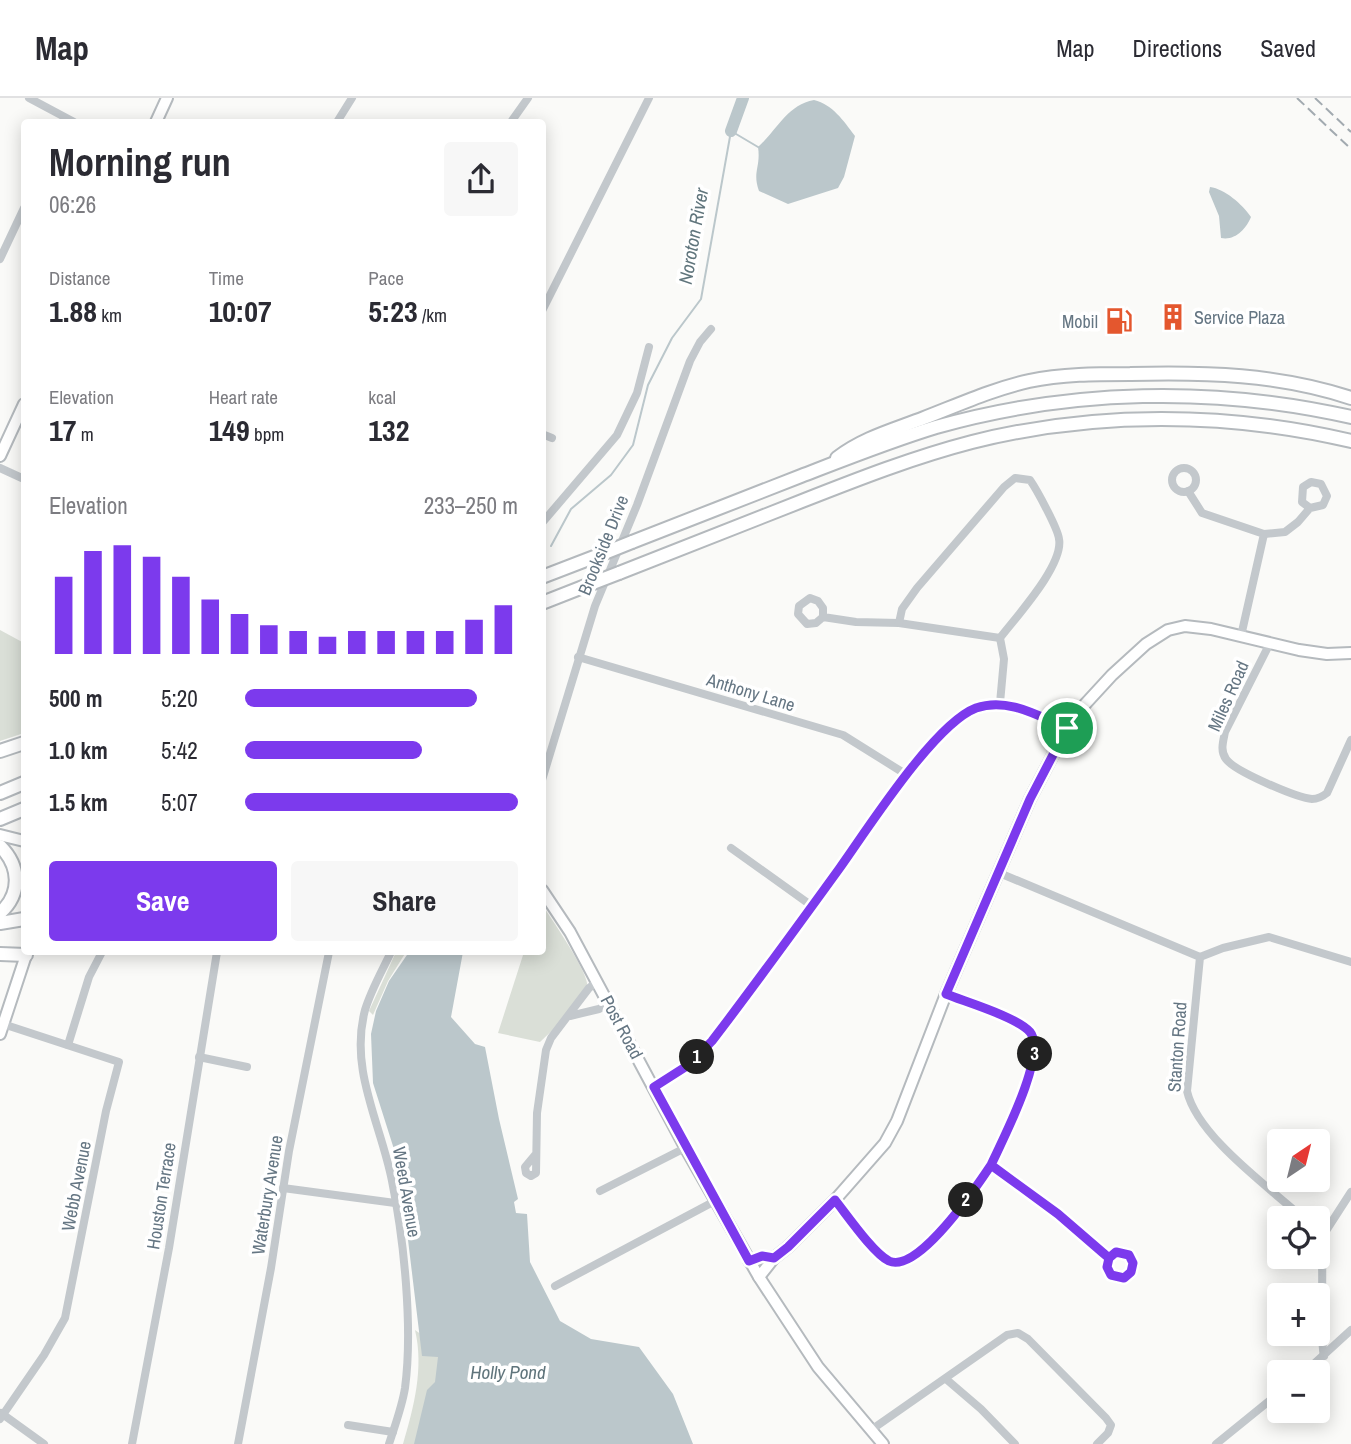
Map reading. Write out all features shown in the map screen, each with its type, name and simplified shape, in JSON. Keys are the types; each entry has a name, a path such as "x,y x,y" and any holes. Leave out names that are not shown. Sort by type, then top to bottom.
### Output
{"highway":[{"path":"826,467 856,444 979,397 1028,381 1065,376 1173,373 1264,377 1351,398"},
{"path":"546,575 826,467 937,427 989,414 1069,401 1136,396 1202,396 1283,404 1351,417"},
{"path":"546,601 899,464 975,442 1027,431 1105,421 1184,419 1264,425 1351,441"},
{"path":"0,751 21,744"},
{"path":"0,793 21,784"},
{"path":"0,817 21,808"},
{"path":"0,846 13,865 16,882 11,900 0,913"},
{"path":"0,923 21,920"},
{"path":"0,954 21,953"}],"main road":[{"path":"157,119 167,98"},
{"path":"0,456 21,410"},
{"path":"759,1278 774,1258 835,1200 879,1150 897,1121 946,994 1030,799 1067,728 1112,675 1146,644 1168,630 1185,626 1327,654 1351,653"},
{"path":"0,835 21,840"},
{"name":"Post Road","path":"546,896 570,932 685,1148 759,1278 817,1365 883,1444"},
{"path":"2,1029 26,955"},
{"path":"749,1261 762,1256 774,1258"}],"street":[{"path":"29,98 66,119"},
{"path":"339,119 352,98"},
{"path":"512,119 528,98"},
{"path":"546,304 649,98"},
{"path":"0,259 21,214"},
{"name":"Brookside Drive","path":"546,766 595,606 637,505 690,361 711,329"},
{"path":"546,518 617,435 637,393 649,347"},
{"path":"546,436 552,438"},
{"path":"0,468 21,478"},
{"path":"899,623 902,608 917,588 1004,486 1015,478 1030,480 1040,495 1060,540 1056,558 1048,573 1000,638 1004,659 1000,703"},
{"path":"1188,491 1202,513 1265,534 1284,532 1298,522 1310,508"},
{"path":"1241,636 1265,534"},
{"path":"822,617 856,622 899,623 1000,638"},
{"name":"Miles Road","path":"1270,643 1225,732 1223,756 1241,772 1304,797 1320,798 1327,793 1351,740"},
{"name":"Anthony Lane","path":"578,657 843,735 907,775"},
{"path":"654,1087 690,1064 712,1041 907,775 951,722 977,708 1000,703 1012,705 1067,728"},
{"path":"731,848 812,906"},
{"path":"997,872 1200,957 1223,948 1269,937 1351,962"},
{"path":"68,1045 89,977 100,955"},
{"name":"Houston Terrace","path":"132,1444 169,1248 216,955"},
{"name":"Waterbury Avenue","path":"238,1444 283,1188 328,955"},
{"name":"Weed Avenue","path":"389,1444 404,1390 407,1350 404,1268 390,1170 367,1094 360,1036 366,1007 390,955"},
{"name":"Stanton Road","path":"1200,957 1187,1091 1189,1100 1208,1131 1225,1149 1289,1206"},
{"path":"535,1155 539,1093 546,1050 551,1038 589,988 597,982"},
{"path":"835,1200 880,1254 894,1262 901,1262 917,1254 930,1242 961,1207 991,1165 1008,1130 1034,1060 1035,1041 1026,1029 1012,1021 946,994"},
{"path":"570,1016 599,1009 609,1003"},
{"name":"Webb Avenue","path":"1,1415 44,1355 65,1318 106,1111 119,1062 68,1045 2,1029"},
{"path":"199,1057 247,1067"},
{"path":"600,1191 685,1148"},
{"path":"991,1165 1058,1214 1109,1258"},
{"path":"283,1188 395,1203"},
{"path":"1330,1221 1351,1192"},
{"path":"555,1286 715,1201"},
{"path":"1320,1269 1320,1320 1324,1356"},
{"path":"1319,1360 1351,1329"},
{"path":"871,1430 1007,1335 1017,1333 1028,1339 1111,1425 1108,1433 1097,1444"},
{"path":"946,1378 1015,1444"},
{"path":"1216,1444 1267,1403"},
{"path":"1,1415 44,1444"},
{"path":"348,1425 393,1432"}],"shaded area":[{"path":"0,630 21,641 21,734 0,741"},
{"path":"546,911 575,956 585,976 586,990 576,1006 540,1042 498,1033 523,955 546,955"},
{"path":"395,955 404,955 388,981 373,1015 369,1011"},
{"path":"415,1330 446,1354 425,1444 403,1444 418,1373"}],"water":[{"path":"814,100 832,109 855,136 844,177 838,188 788,204 759,191 756,179 758,147 789,113"},
{"path":"1210,187 1233,198 1251,217 1243,230 1231,238 1221,238 1219,216 1209,192"},
{"name":"Holly Pond","path":"407,955 462,955 451,1017 475,1044 485,1047 518,1199 514,1202 516,1213 527,1214 530,1262 560,1321 591,1339 639,1347 673,1394 693,1444 414,1444 427,1390 435,1382 438,1357 422,1356 399,1165 373,1083 371,1034 376,1011 389,981"}],"waterway":[{"name":"Noroton River","path":"731,131 743,98"},
{"name":"Noroton River","path":"551,546 571,509 611,475 633,445 648,385 672,338 701,299 731,131 758,147"}],"railway":[{"path":"1297,98 1351,149"},
{"path":"1315,98 1351,132"}],"place":[{"name":"Service Plaza","path":"1173,317"},
{"name":"Mobil","path":"1119,321"}],"route":[{"path":"1067,728 1012,705 1000,703 977,708 951,722 907,775 712,1041 690,1064 654,1087 749,1261 762,1256 774,1258 835,1200 886,1259 894,1262 909,1259 930,1242 961,1207 991,1165 1058,1214 1109,1258 1116,1252 1129,1255 1133,1263 1131,1272 1124,1278 1111,1275 1107,1267 1109,1258 1103,1253 1058,1214 991,1165 1008,1130 1034,1060 1035,1041 1032,1034 1012,1021 946,994 1030,799 1067,728"}]}
